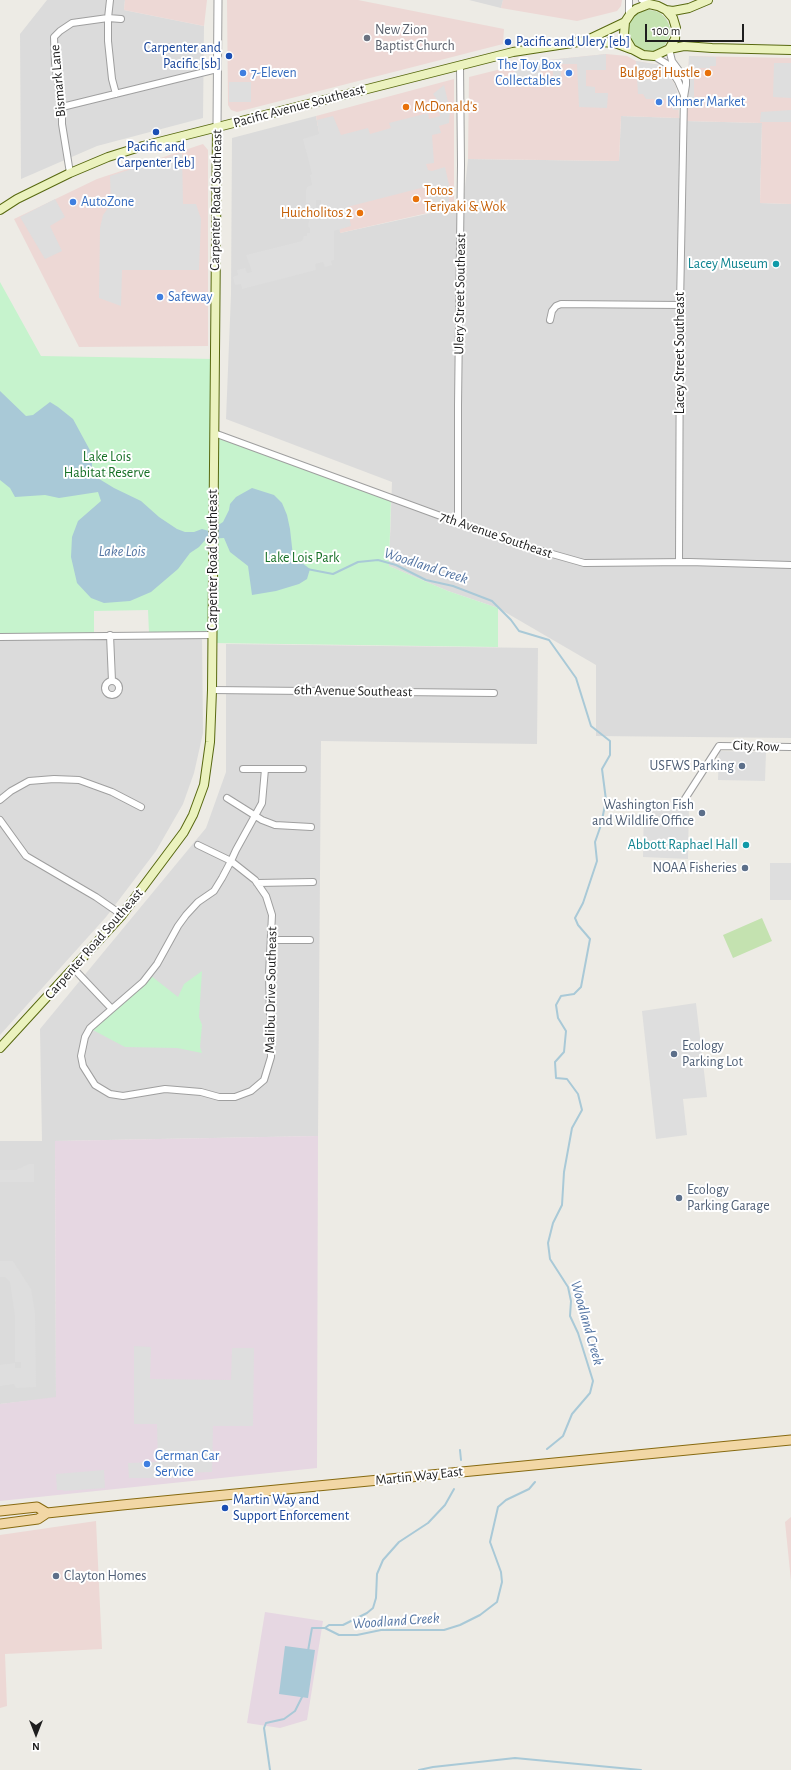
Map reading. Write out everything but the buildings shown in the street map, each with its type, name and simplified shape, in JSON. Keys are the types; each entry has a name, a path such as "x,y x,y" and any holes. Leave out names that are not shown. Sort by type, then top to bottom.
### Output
{"main road":[{"path":"708,0 689,8 673,11 645,2 627,19 624,34 626,39 632,49 642,55 654,56 669,49 684,46 791,50"},
{"path":"666,10 673,18 676,28 675,39 669,49"},
{"name":"Pacific Avenue Southeast","path":"585,41 627,19"},
{"name":"Pacific Avenue Southeast","path":"0,210 17,199 70,173 122,153 217,127 460,65 513,52 585,41 615,43 632,49"},
{"name":"Carpenter Road Southeast","path":"0,1048 122,915 184,832 193,815 204,785 208,767 212,690 217,127"},
{"name":"Martin Way East","path":"0,1524 38,1519 47,1513 791,1440"},
{"name":"Martin Way East","path":"0,1511 37,1507 47,1513"}],"street":[{"path":"110,0 108,18 109,58 116,94"},
{"name":"Carpenter Road Southeast","path":"217,127 218,0"},
{"path":"627,19 629,0"},
{"name":"Bismark Lane","path":"70,173 62,124 62,107 55,63 54,37 72,23 108,18 121,19"},
{"name":"Lacey Street Southeast","path":"669,49 672,61 686,80 684,95 680,305 679,562"},
{"name":"Lacey Street Southeast","path":"654,56 667,64 678,81 684,95"},
{"name":"Ulery Street Southeast","path":"458,523 461,166 460,65"},
{"path":"62,107 217,69"},
{"path":"550,320 552,310 561,304 680,305"},
{"name":"7th Avenue Southeast","path":"214,433 517,544 584,563 679,562 791,565"},
{"path":"110,635 112,681"},
{"path":"0,637 213,635"},
{"name":"6th Avenue Southeast","path":"212,690 494,693"},
{"name":"City Row","path":"681,805 719,746 791,748"},
{"path":"243,769 303,769"},
{"name":"Malibu Drive Southeast","path":"230,861 242,869 257,883 266,896 272,915 269,989 271,1057 264,1080 251,1091 235,1097 219,1097 201,1092 165,1089 118,1096 103,1091 95,1085 86,1074 81,1056 85,1037 90,1028 111,1008 136,988 149,974 178,926 198,902 214,891 230,861 255,815 262,803 265,769"},
{"path":"0,800 10,791 29,781 54,778 79,780 112,792 141,807"},
{"path":"227,798 275,825 311,827"},
{"path":"0,820 26,856 96,897 122,915"},
{"path":"198,845 230,861"},
{"path":"257,883 314,882"},
{"path":"271,940 310,940"},
{"path":"74,969 111,1008"}],"shaded area":[{"path":"47,0 125,0 124,10 204,26 203,118 97,146 21,179 20,34"},
{"path":"125,0 207,0 204,26 124,10"},
{"path":"227,0 358,0 504,29 503,44 237,112 231,110 228,105"},
{"path":"469,0 503,0 501,8"},
{"path":"503,0 622,0 621,6 617,11 577,21 501,8"},
{"path":"606,54 627,56 636,61 660,65 663,67 675,85 678,96 679,118 621,116 619,161 468,159 469,77 529,62"},
{"path":"606,54 606,70 586,70 586,86 595,87 595,93 608,93 607,108 579,107 577,64 561,64 561,87 553,87 553,64 541,64 540,81 514,81 515,65 529,62"},
{"path":"689,56 791,58 791,204 760,203 762,123 686,121"},
{"path":"689,56 716,57 716,66 710,66 710,68 694,68 694,102 687,103"},
{"path":"636,61 660,65 663,67 675,85 678,96 679,110 673,110 673,99 646,99 643,94 638,94"},
{"path":"774,63 791,63 791,98 773,97"},
{"path":"454,79 454,207 340,233 338,194 327,174 316,116"},
{"path":"229,82 251,82 251,102 229,102"},
{"path":"444,85 450,110 449,123 439,126 441,133 432,135 434,163 426,164 428,170 432,171 445,167 449,185 449,207 432,211 425,187 347,207 351,226 334,231 334,260 331,261 332,265 325,267 323,262 315,264 316,270 242,289 241,284 235,285 233,277 238,275 237,270 245,268 247,273 252,272 246,255 302,241 304,236 307,236 307,233 310,233 310,228 308,227 310,214 308,213 310,203 306,203 306,191 307,187 312,185 310,175 312,174 303,139 319,134 317,120 333,116 341,135 368,128 370,134 391,128 389,123 428,113 429,119 440,116 436,98 433,94","holes":["316,200 321,200 321,220 316,219"]},
{"path":"791,110 791,122 760,122 761,112"},
{"path":"316,116 327,174 338,194 340,233 463,206 468,159 619,161 621,116 679,118 686,121 762,123 760,203 791,204 791,738 596,736 596,665 498,608 448,591 389,566 392,482 226,419 231,294 232,138"},
{"path":"203,144 208,150 208,346 79,347 14,219 97,179"},
{"path":"182,153 183,204 196,204 201,219 199,270 122,270 121,306 99,298 100,228 103,215 111,204 110,176"},
{"path":"55,199 65,217 50,226 62,251 45,259 20,217"},
{"path":"202,636 203,733 194,773 183,804 156,851 106,917 0,1035 0,639"},
{"path":"226,644 538,648 537,744 321,741 318,1136 55,1141 56,1398 0,1404 0,1141 42,1141 40,1029 206,828 226,772"},
{"name":"USFWS Parking","path":"719,751 766,752 765,781 718,780"},
{"path":"644,801 689,802 688,859 643,857"},
{"path":"770,863 791,863 791,900 770,900"},
{"name":"Ecology Parking Lot","path":"696,1003 707,1097 683,1099 687,1135 656,1139 642,1011"},
{"path":"318,1136 317,1468 0,1501 0,1404 56,1397 55,1141"},
{"path":"29,1164 34,1164 34,1182 0,1182 0,1170 16,1170"},
{"path":"0,1261 13,1261 31,1289 35,1313 36,1387 16,1388 14,1384 0,1386 0,1365 15,1363 15,1368 21,1368 21,1362 15,1362 15,1316 10,1282 5,1277 0,1277"},
{"path":"134,1346 151,1347 150,1379 231,1380 232,1348 254,1348 253,1426 213,1426 212,1472 180,1473 179,1478 129,1478 128,1463 158,1462 157,1424 134,1424"},
{"path":"104,1470 105,1488 64,1491 57,1490 56,1474"},
{"path":"791,1517 791,1581 785,1522"},
{"path":"96,1521 102,1649 5,1654 7,1706 0,1708 0,1535"},
{"path":"265,1612 323,1621 307,1720 280,1728 247,1723"}],"green space":[{"path":"645,10 653,10 661,13 667,19 670,31 667,43 661,49 653,52 645,52 637,49 631,43 628,35 628,27 631,19 637,13"},
{"name":"Lake Lois Habitat Reserve","path":"0,282 41,356 215,359 213,433 391,498 389,566 448,591 498,608 498,647 213,643 210,632 149,633 148,610 94,611 94,633 0,634"},
{"path":"762,918 772,941 733,958 723,935"},
{"path":"202,971 199,1017 202,1025 200,1047 202,1053 177,1048 125,1047 91,1029 150,975 178,997 184,984"}],"water":[{"name":"Lake Lois","path":"0,391 26,416 33,415 50,402 58,407 73,419 92,454 92,469 96,477 114,488 141,501 159,517 177,529 185,532 194,532 202,529 209,531 223,522 229,510 230,504 236,497 252,488 274,495 282,503 287,515 293,556 310,569 307,579 299,584 276,591 252,595 248,566 230,552 224,538 206,539 199,547 190,553 178,569 151,592 130,601 104,603 91,598 77,583 71,557 72,537 78,521 101,501 98,492 59,498 45,495 15,497 10,488 0,480"},
{"path":"285,1646 315,1650 308,1698 279,1694"}],"waterway":[{"name":"Woodland Creek","path":"307,569 333,574 358,562 378,560 396,565 426,580 453,586 492,601 511,620 519,631 549,640 576,678 591,726 610,741 610,755 602,769 606,800 601,825 595,842 597,861 583,903 575,918 578,925 590,939 581,987 574,994 561,996 556,1005 558,1018 566,1031 564,1052 555,1062 556,1078 567,1079 578,1094 582,1110 572,1128 564,1172 562,1205 553,1223 548,1243 550,1259 568,1287 571,1301 570,1316 578,1333 593,1381 590,1393 572,1414 563,1436 547,1449"},
{"path":"460,1450 461,1460"},
{"name":"Woodland Creek","path":"308,1651 312,1628 325,1628 339,1635 357,1635 381,1630 444,1630 460,1625 480,1615 497,1602 502,1582 501,1572 490,1542 498,1507 506,1500 529,1489 535,1482"},
{"path":"325,1628 329,1625 343,1625 367,1613 373,1608 376,1598 377,1574 383,1560 399,1542 428,1523 445,1505 454,1489"},
{"name":"Woodland Creek","path":"270,1770 264,1728 266,1723 284,1719 295,1711 302,1697"},
{"path":"419,1770 433,1767 515,1758 641,1770"}],"place":[{"name":"New Zion Baptist Church","path":"367,38"},
{"name":"Pacific and Ulery [eb]","path":"508,42"},
{"name":"Carpenter and Pacific [sb]","path":"229,56"},
{"name":"7-Eleven","path":"243,73"},
{"name":"The Toy Box Collectables","path":"569,73"},
{"name":"Bulgogi Hustle","path":"708,73"},
{"name":"Khmer Market","path":"659,102"},
{"name":"McDonald's","path":"406,107"},
{"name":"Pacific and Carpenter [eb]","path":"156,132"},
{"name":"Totos Teriyaki & Wok","path":"416,199"},
{"name":"AutoZone","path":"73,202"},
{"name":"Huicholitos 2","path":"360,213"},
{"name":"Lacey Museum","path":"776,264"},
{"name":"Safeway","path":"160,297"},
{"name":"USFWS Parking","path":"742,766"},
{"name":"Washington Fish and Wildlife Office","path":"702,813"},
{"name":"Abbott Raphael Hall","path":"746,845"},
{"name":"NOAA Fisheries","path":"745,868"},
{"name":"Ecology Parking Lot","path":"674,1054"},
{"name":"Ecology Parking Garage","path":"679,1198"},
{"name":"German Car Service","path":"147,1464"},
{"name":"Martin Way and Support Enforcement","path":"225,1508"},
{"name":"Clayton Homes","path":"56,1576"}],"park label":[{"name":"Lake Lois Park","path":"302,558"}]}
